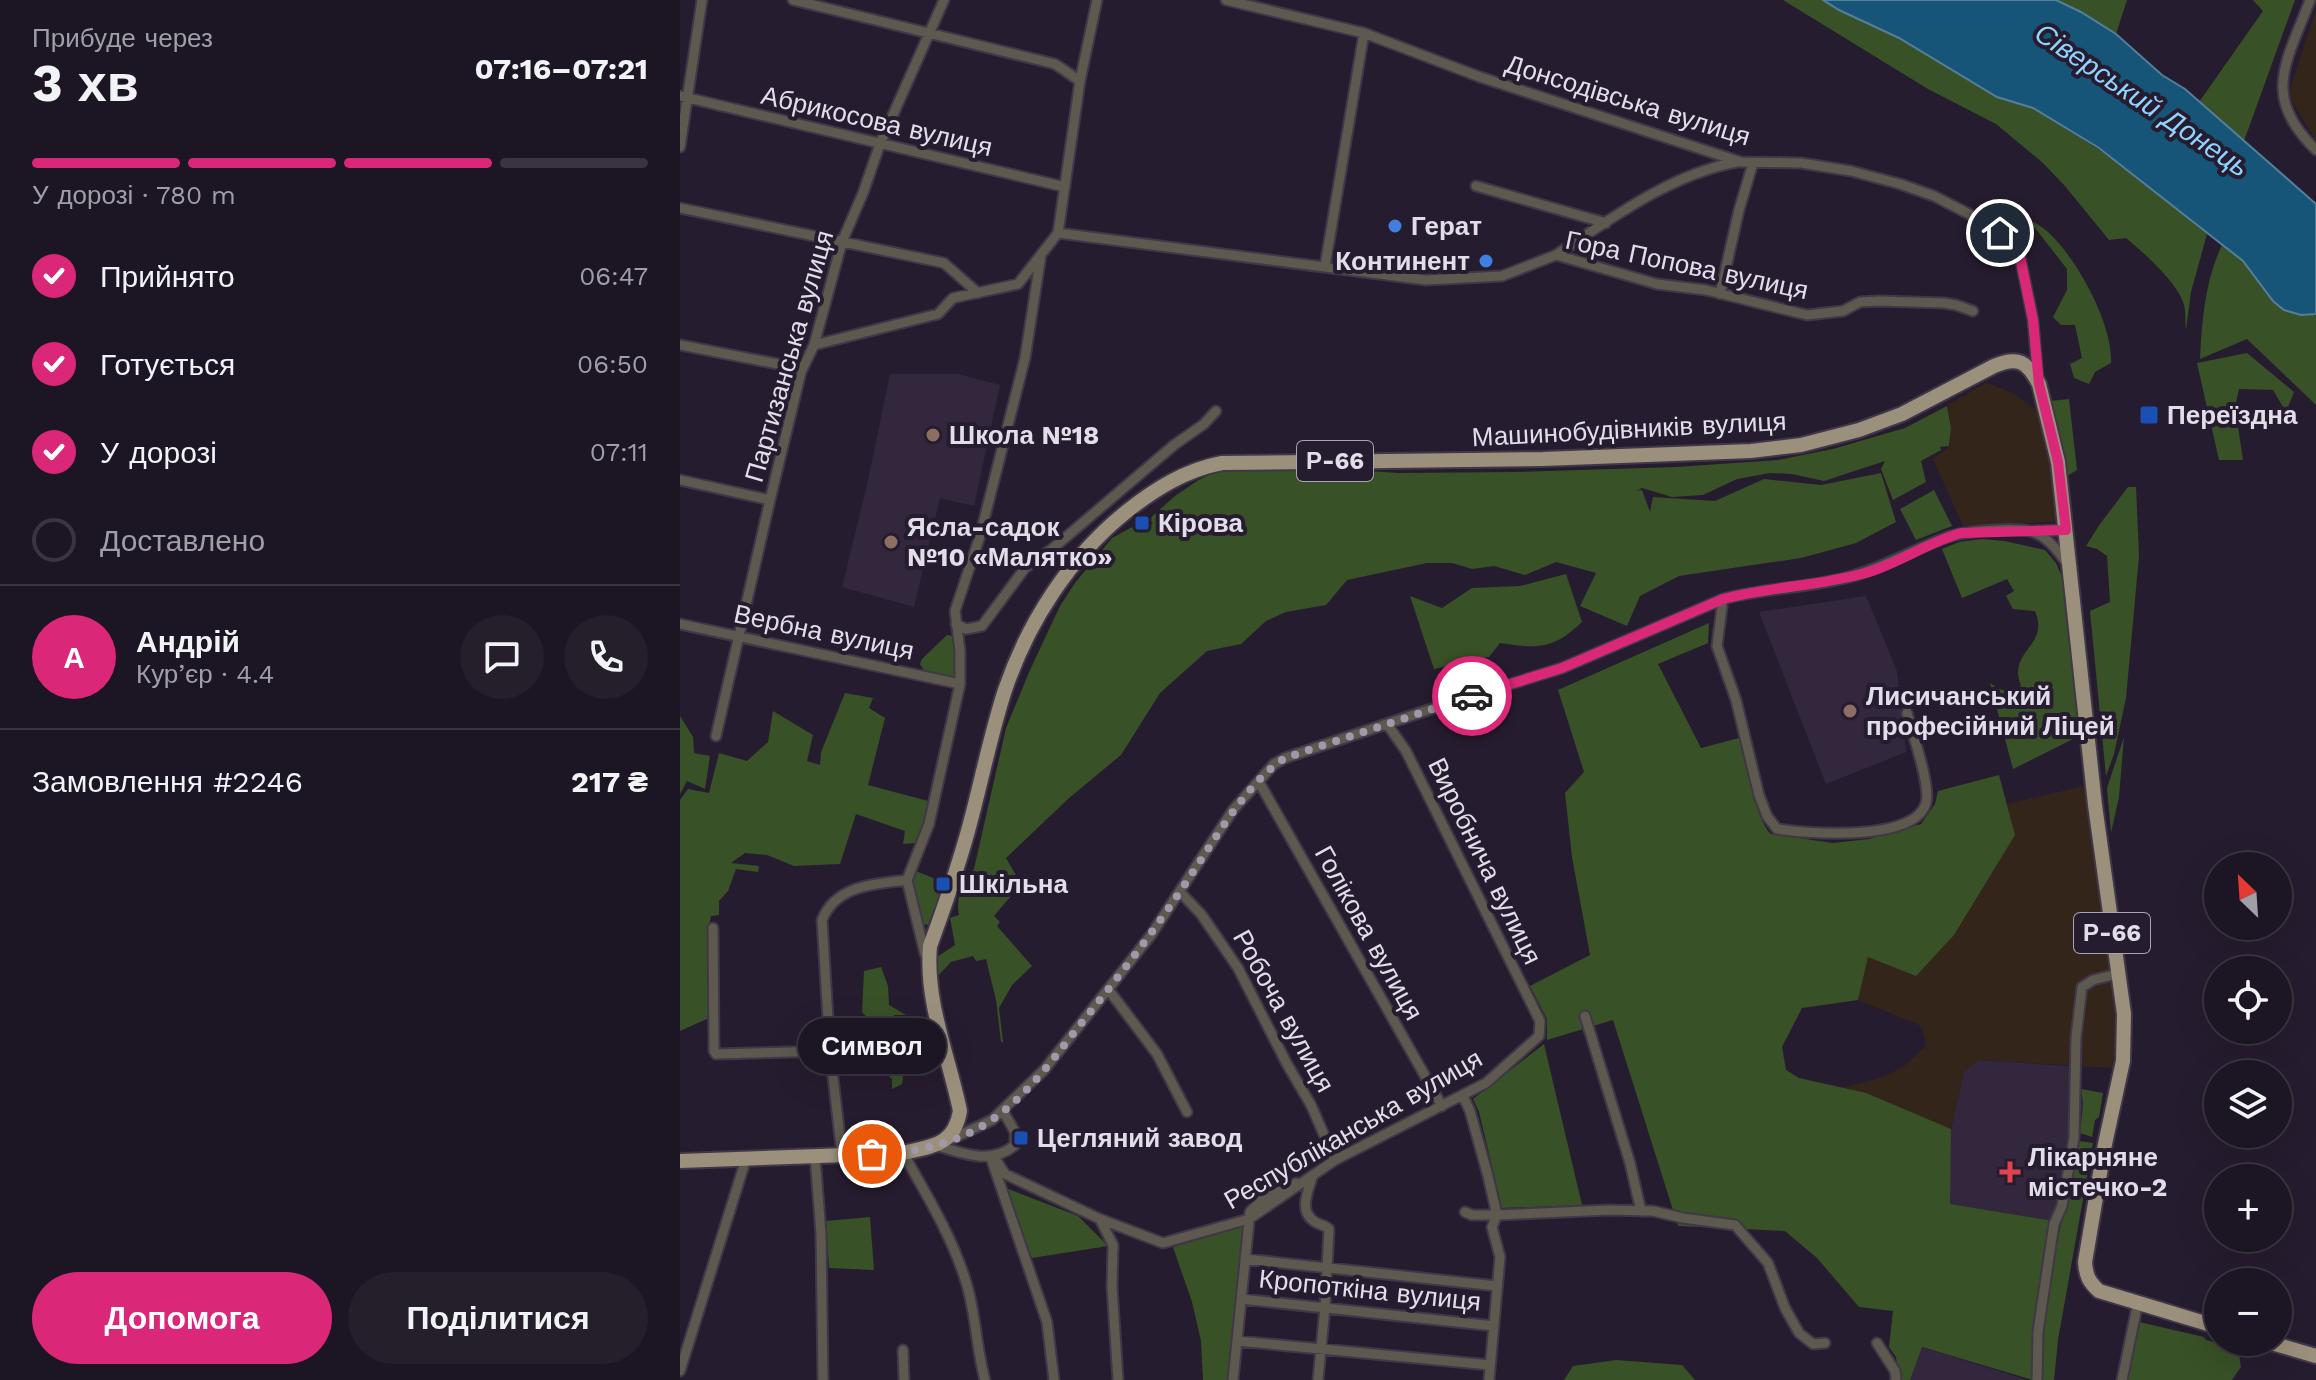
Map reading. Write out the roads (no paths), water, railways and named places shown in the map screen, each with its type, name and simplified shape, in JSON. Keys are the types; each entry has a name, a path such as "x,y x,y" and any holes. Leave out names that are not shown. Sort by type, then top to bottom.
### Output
{"main road":[{"name":"Машинобудівників вулиця","path":"936,1145 958,1126 960,1111 930,989 930,946 952,884 1005,691 1017,660 1059,582 1078,557 1122,515 1174,479 1205,466 1244,462 1543,459 1751,451 1801,445 1859,430 1902,414 2006,361 2016,360 2025,365 2039,384"},
{"name":"Р-66","path":"2039,384 2058,462 2095,805 2124,1014 2123,1061 2105,1144 2085,1262 2086,1274 2099,1291 2204,1323"},
{"path":"680,1161 903,1153 936,1145"},
{"path":"2292,1349 2316,1356"}],"street":[{"path":"680,147 684,97 702,0"},
{"path":"793,0 1055,64 1080,81"},
{"name":"Партизанська вулиця","path":"716,736 801,372 814,345 842,242 880,144 944,0"},
{"path":"814,345 938,314 953,298 1018,284 1058,233 1080,81 1097,0"},
{"name":"Донсодівська вулиця","path":"1226,0 1364,33 1480,77 1741,162 1801,163 1851,171 1934,196 2000,233 2020,257 2033,320 2039,384"},
{"path":"2310,0 2284,70 2282,90 2286,110 2316,150"},
{"path":"1325,266 1364,33"},
{"name":"Абрикосова вулиця","path":"684,97 1065,187"},
{"path":"1556,255 1681,180 1715,167 1741,162"},
{"path":"1720,294 1753,163"},
{"path":"1476,186 1606,223"},
{"path":"680,208 944,263 978,293"},
{"name":"Гора Попова вулиця","path":"1058,233 1426,280 1502,276 1556,255 1657,284 1720,294 1807,315 1843,311 1860,302 1879,301 1944,303 1973,311"},
{"path":"928,966 907,880 929,824 960,684 955,611 980,536 1025,358 1041,255"},
{"path":"680,345 783,365 801,372"},
{"path":"956,624 966,629 982,626 1025,568 1174,445 1204,424 1216,411"},
{"path":"680,480 770,500"},
{"path":"936,1145 975,1129 1003,1111 1044,1070 1151,935 1233,810 1274,764 1285,758 1562,668 1723,599 1744,593 1843,579 1872,571 1945,537 1961,533 2066,530"},
{"path":"2030,531 2050,542 2070,568"},
{"path":"1723,599 1717,646 1736,700 1759,795 1767,816 1777,829 1845,834 1873,831 1917,817 1926,803 1927,789 1907,713"},
{"name":"Вербна вулиця","path":"680,624 960,684"},
{"name":"Виробнича вулиця","path":"1387,724 1413,763 1540,1021"},
{"name":"Голікова вулиця","path":"1259,782 1442,1106"},
{"path":"842,1155 830,1051 822,920 826,909 835,900 856,887 907,880"},
{"name":"Робоча вулиця","path":"1180,892 1201,914 1238,968 1311,1105 1335,1160"},
{"path":"713,928 716,1054 830,1051"},
{"path":"2037,1380 2040,1316 2054,1224 2062,1206 2074,1138 2076,1037 2082,987 2093,980 2117,974"},
{"path":"1108,989 1157,1054 1187,1112"},
{"path":"1585,1016 1630,1163 1641,1211"},
{"name":"Республіканська вулиця","path":"992,1157 1005,1174 1100,1219 1163,1243 1249,1219 1335,1160 1486,1083 1539,1036 1540,1021"},
{"path":"1463,1096 1497,1215 1492,1227 1500,1257 1489,1380"},
{"path":"936,1145 967,1155 992,1157 1008,1152 1015,1145 1015,1132 1003,1111"},
{"path":"903,1153 937,1214 967,1283 985,1380"},
{"path":"815,1156 821,1234 823,1380"},
{"path":"992,1157 1047,1322 1054,1380"},
{"path":"680,1371 746,1159"},
{"path":"1313,1175 1304,1203 1306,1211 1316,1222 1329,1229 1318,1380"},
{"path":"1465,1212 1497,1215 1653,1211 1735,1225 1768,1263 1785,1308 1799,1333 1813,1344 1825,1343"},
{"path":"1100,1219 1113,1245 1112,1287 1118,1380"},
{"path":"1233,1380 1249,1219"},
{"path":"1245,1259 1497,1286"},
{"name":"Кропоткіна вулиця","path":"1241,1299 1494,1326"},
{"path":"2122,1380 2138,1302"},
{"path":"1237,1341 1490,1365"},
{"path":"1877,1343 1895,1371 1896,1380"},
{"path":"903,1350 904,1380"}],"water":[{"name":"Сіверський Донець","path":"1823,0 2056,0 2116,34 2162,75 2185,89 2316,204 2316,314 2301,315 2284,310 2273,301 2243,261 2099,148 2033,108 1997,97 1899,38"}],"place":[{"name":"Герат","path":"1395,226"},
{"name":"Континент","path":"1486,261"},
{"name":"Переїздна","path":"2149,415"},
{"name":"Школа №18","path":"933,435"},
{"name":"Кірова","path":"1142,523"},
{"name":"Ясла-садок №10 «Малятко»","path":"891,542"},
{"name":"Лисичанський професійний Ліцей","path":"1850,711"},
{"name":"Шкільна","path":"943,884"},
{"name":"Цегляний завод","path":"1021,1138"},
{"name":"Символ","path":"872,1154"},
{"name":"Лікарняне містечко-2","path":"2010,1172"}]}
